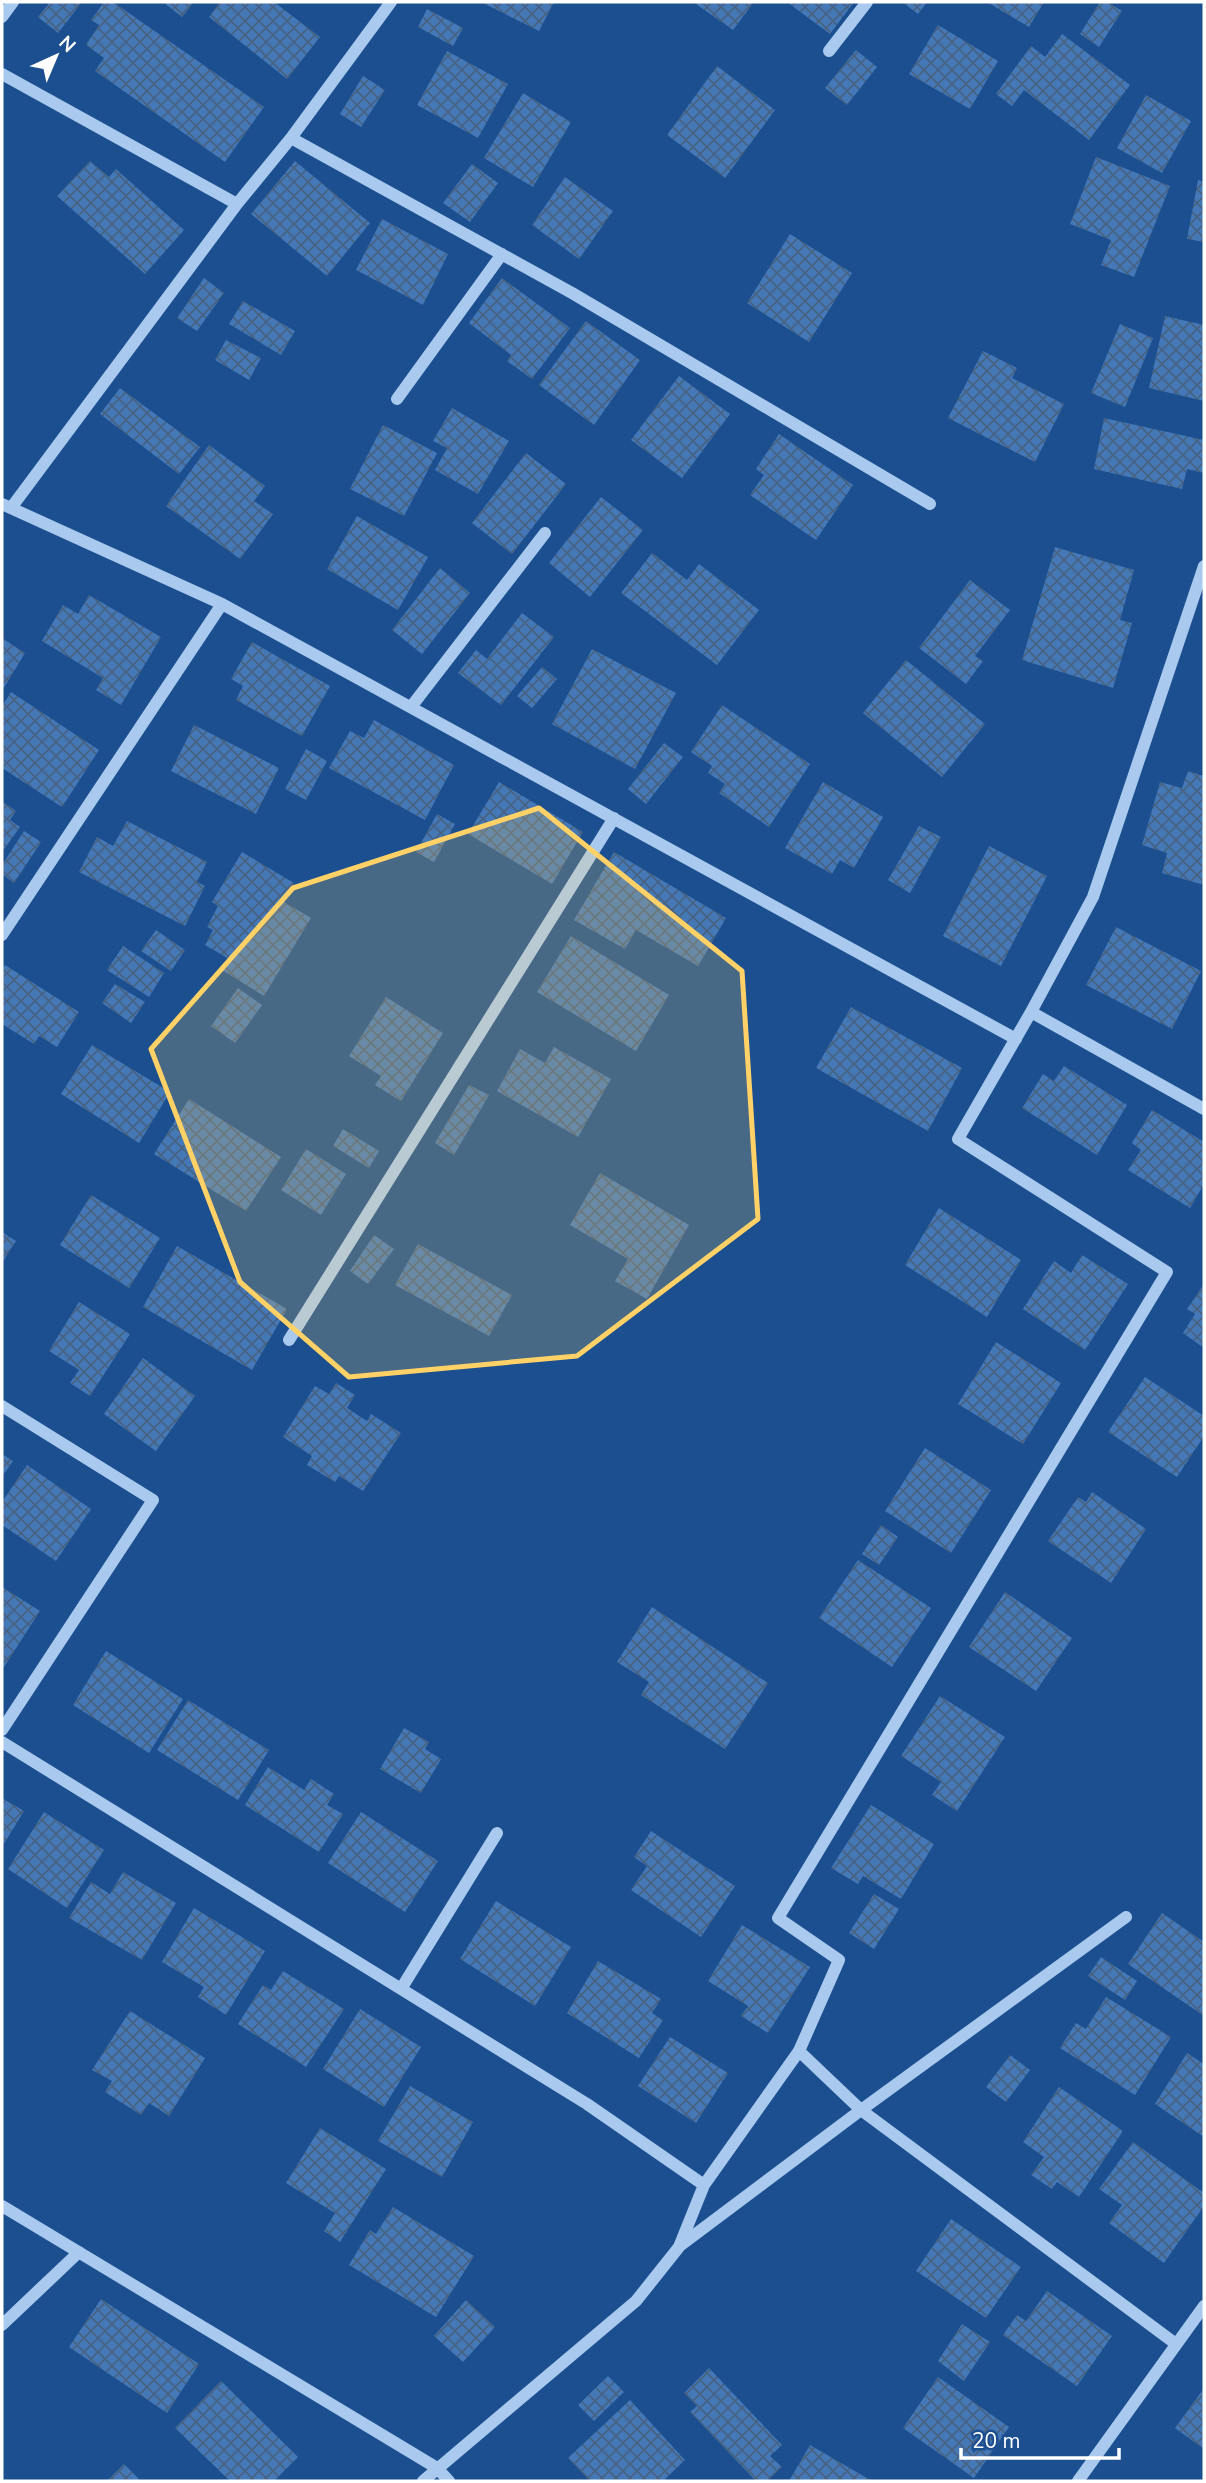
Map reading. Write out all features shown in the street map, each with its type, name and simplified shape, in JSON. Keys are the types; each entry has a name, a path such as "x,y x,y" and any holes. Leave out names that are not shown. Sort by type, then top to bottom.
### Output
{"street":[{"path":"2,17 13,2"},
{"path":"391,2 291,138 237,204 7,506 222,604 1016,1039"},
{"path":"829,51 867,2"},
{"path":"2,74 237,204"},
{"path":"291,138 502,254 930,504"},
{"path":"397,399 502,254"},
{"path":"411,707 545,533"},
{"path":"680,2247 704,2185 799,2051 839,1960 778,1918 1167,1272 958,1139 1093,897 1204,566"},
{"path":"2,935 222,604"},
{"path":"289,1340 614,818"},
{"path":"1031,1012 1204,1109"},
{"path":"2,1406 153,1500 2,1730"},
{"path":"2,1742 587,2104 704,2185"},
{"path":"401,1989 497,1833"},
{"path":"423,2481 636,2301 680,2247 861,2110 1126,1917"},
{"path":"799,2051 861,2110 1176,2344"},
{"path":"2,2206 437,2468 449,2481"},
{"path":"2,2325 79,2252"},
{"path":"1078,2481 1204,2306"}],"highlighted area":[{"path":"539,808 742,971 758,1219 577,1356 349,1377 240,1282 151,1049 293,888"}],"building":[{"path":"50,2 82,2 58,33 38,17"},
{"path":"104,2 113,2 264,107 225,162 95,71 104,58 86,45 99,25 91,20"},
{"path":"163,2 194,2 182,17"},
{"path":"220,2 274,2 320,37 287,79 209,17"},
{"path":"481,2 554,2 539,31"},
{"path":"693,2 754,2 733,30"},
{"path":"787,2 854,2 830,34"},
{"path":"902,2 927,2 918,14"},
{"path":"987,2 1044,2 1029,27"},
{"path":"1100,2 1107,2 1122,11 1099,47 1080,34"},
{"path":"427,9 463,28 453,46 418,27"},
{"path":"938,25 998,61 970,109 909,74"},
{"path":"1062,34 1130,85 1089,140 1024,90 1012,106 996,94 1031,46 1045,57"},
{"path":"856,50 877,67 847,105 825,88"},
{"path":"447,51 508,84 478,138 417,105"},
{"path":"717,66 775,110 725,178 667,135"},
{"path":"363,76 385,90 361,127 340,114"},
{"path":"523,93 571,122 533,187 484,158"},
{"path":"1146,95 1191,121 1162,173 1117,148"},
{"path":"1096,157 1170,186 1134,277 1101,265 1111,240 1070,224"},
{"path":"90,161 109,177 116,169 184,230 145,274 57,196"},
{"path":"295,161 370,223 327,276 251,214"},
{"path":"472,164 498,183 470,222 443,203"},
{"path":"565,177 613,211 579,259 532,225"},
{"path":"1198,180 1204,182 1204,242 1187,239"},
{"path":"382,219 448,254 423,305 356,270"},
{"path":"790,234 852,273 809,342 747,303"},
{"path":"204,278 224,293 197,331 177,318"},
{"path":"502,278 570,328 532,379 507,361 511,355 469,323"},
{"path":"243,301 295,331 281,355 229,324"},
{"path":"1165,316 1204,325 1204,401 1149,388"},
{"path":"586,321 640,360 594,425 539,385"},
{"path":"1120,324 1153,338 1125,407 1091,393"},
{"path":"226,340 261,358 249,380 215,360"},
{"path":"983,351 1017,368 1012,378 1064,404 1035,462 948,418"},
{"path":"679,376 730,414 682,478 631,440"},
{"path":"120,388 200,447 179,474 100,414"},
{"path":"452,408 509,441 478,494 435,470 447,448 433,441"},
{"path":"1104,418 1204,440 1204,473 1187,469 1182,489 1094,469"},
{"path":"383,425 437,453 404,516 350,489"},
{"path":"779,434 853,485 816,540 750,495 764,475 756,469"},
{"path":"209,445 265,486 254,501 273,514 240,559 166,506"},
{"path":"526,453 566,484 512,554 472,523"},
{"path":"601,497 643,530 590,597 549,563"},
{"path":"357,516 428,557 398,610 327,569"},
{"path":"1055,547 1134,570 1120,620 1132,623 1113,688 1022,660"},
{"path":"652,553 687,580 699,564 759,610 717,665 621,593"},
{"path":"440,568 470,593 422,654 392,630"},
{"path":"970,580 1010,610 975,656 983,661 966,684 919,648"},
{"path":"89,595 161,637 121,705 96,690 103,678 42,641 63,605 78,614"},
{"path":"522,613 554,637 501,705 458,673 476,650 487,659"},
{"path":"2,638 25,653 2,691"},
{"path":"252,642 330,686 302,736 236,700 243,686 231,679"},
{"path":"592,649 676,693 635,769 552,724"},
{"path":"906,660 985,724 942,777 863,713"},
{"path":"542,667 557,679 532,708 517,696"},
{"path":"11,692 99,750 62,807 2,768 2,706"},
{"path":"722,705 810,764 769,827 719,793 725,784 708,773 712,766 691,752"},
{"path":"374,720 454,765 425,820 329,768 350,731 364,738"},
{"path":"194,725 279,768 256,814 171,771"},
{"path":"664,743 683,757 646,804 628,789"},
{"path":"306,749 327,761 306,800 285,789"},
{"path":"1188,771 1204,776 1204,885 1162,873 1167,853 1142,845 1160,782 1182,788"},
{"path":"499,782 583,832 552,884 468,834"},
{"path":"823,782 883,817 854,868 840,860 832,874 785,848"},
{"path":"2,801 16,811 10,820 20,827 2,852"},
{"path":"437,814 455,824 434,862 416,852"},
{"path":"127,821 207,862 197,882 205,886 185,926 79,872 97,837 113,846"},
{"path":"919,826 941,837 910,893 888,880"},
{"path":"24,831 41,842 14,883 2,874 2,865"},
{"path":"989,846 1047,876 1001,966 943,936"},
{"path":"242,852 294,883 284,902 311,918 264,996 222,970 229,959 205,945 213,930 207,927 218,906 212,902"},
{"path":"614,852 726,918 698,966 636,930 625,949 574,920"},
{"path":"1116,927 1201,971 1172,1029 1086,985"},
{"path":"156,930 185,950 171,971 141,951"},
{"path":"571,936 669,995 636,1051 537,992"},
{"path":"123,946 164,973 149,997 107,970"},
{"path":"5,965 79,1012 57,1047 39,1036 34,1044 2,1024 2,970"},
{"path":"115,984 145,1002 131,1023 102,1003"},
{"path":"238,988 262,1005 235,1043 211,1026"},
{"path":"386,997 443,1033 401,1101 375,1085 381,1076 349,1056"},
{"path":"851,1007 962,1068 928,1131 816,1068"},
{"path":"92,1045 170,1092 139,1143 61,1094"},
{"path":"554,1047 611,1079 578,1137 497,1091 520,1049 545,1063"},
{"path":"1064,1066 1127,1105 1097,1155 1022,1108 1043,1074 1054,1081"},
{"path":"469,1085 489,1095 454,1155 435,1143"},
{"path":"189,1099 281,1157 246,1211 154,1154"},
{"path":"1152,1110 1204,1142 1204,1184 1190,1208 1128,1170 1141,1150 1132,1143"},
{"path":"343,1129 379,1151 369,1168 333,1146"},
{"path":"306,1149 346,1174 321,1215 281,1190"},
{"path":"600,1173 689,1225 647,1299 615,1281 628,1259 570,1225"},
{"path":"91,1195 160,1238 129,1288 60,1245"},
{"path":"939,1208 1021,1260 987,1317 905,1265"},
{"path":"2,1232 16,1241 2,1263"},
{"path":"374,1235 394,1249 368,1284 350,1271"},
{"path":"418,1244 512,1295 489,1336 395,1285"},
{"path":"177,1246 287,1309 252,1370 143,1307"},
{"path":"1082,1255 1128,1284 1085,1350 1023,1309 1054,1261 1071,1273"},
{"path":"1204,1284 1204,1348 1183,1333 1195,1314 1187,1309"},
{"path":"79,1302 130,1334 90,1396 70,1383 79,1370 49,1351"},
{"path":"996,1342 1061,1383 1023,1444 958,1404"},
{"path":"143,1358 195,1396 156,1451 104,1414"},
{"path":"1145,1377 1204,1416 1204,1436 1177,1477 1108,1432"},
{"path":"336,1383 355,1395 347,1408 367,1421 371,1414 401,1433 363,1491 339,1476 335,1482 307,1465 312,1456 283,1437 315,1386 329,1394"},
{"path":"925,1448 991,1490 951,1553 885,1511"},
{"path":"2,1454 13,1461 2,1477"},
{"path":"27,1465 91,1509 56,1561 2,1525 2,1502"},
{"path":"1092,1492 1146,1529 1111,1583 1048,1541 1078,1497 1086,1502"},
{"path":"881,1525 898,1537 879,1565 862,1554"},
{"path":"858,1560 931,1608 892,1667 819,1618"},
{"path":"2,1587 40,1611 2,1670"},
{"path":"1005,1592 1072,1638 1036,1691 969,1647"},
{"path":"652,1607 768,1683 725,1749 641,1695 649,1682 617,1662"},
{"path":"106,1651 183,1699 149,1753 73,1705"},
{"path":"940,1696 1005,1737 957,1811 932,1795 941,1782 901,1756"},
{"path":"188,1700 269,1750 238,1800 157,1750"},
{"path":"404,1728 429,1742 425,1749 441,1759 421,1793 380,1769"},
{"path":"268,1767 304,1790 311,1779 334,1794 327,1805 343,1814 319,1852 245,1805"},
{"path":"2,1798 24,1811 2,1847"},
{"path":"871,1805 934,1844 901,1899 863,1876 858,1884 831,1868"},
{"path":"44,1812 104,1850 67,1908 8,1869"},
{"path":"361,1812 438,1861 405,1912 328,1863"},
{"path":"651,1831 735,1886 701,1937 631,1890 647,1866 634,1857"},
{"path":"123,1872 176,1903 142,1960 69,1918 91,1882 110,1894"},
{"path":"874,1894 899,1909 874,1949 849,1933"},
{"path":"496,1901 571,1947 535,2006 460,1959"},
{"path":"194,1908 265,1951 226,2015 198,1997 204,1987 162,1962"},
{"path":"1162,1913 1204,1942 1204,2016 1128,1964"},
{"path":"742,1925 810,1967 768,2033 741,2016 748,2006 708,1981"},
{"path":"1101,1957 1137,1981 1125,2000 1088,1976"},
{"path":"598,1961 661,1999 652,2013 663,2020 639,2058 567,2013"},
{"path":"283,1971 344,2009 306,2067 238,2024 263,1985 271,1990"},
{"path":"1106,1997 1171,2037 1135,2095 1060,2048 1076,2023 1086,2029"},
{"path":"360,2009 421,2047 384,2107 323,2069"},
{"path":"130,2011 205,2058 169,2116 149,2103 141,2115 105,2092 112,2081 92,2070"},
{"path":"670,2037 728,2073 696,2123 638,2086"},
{"path":"1187,2053 1204,2064 1204,2137 1155,2104"},
{"path":"1010,2055 1030,2070 1006,2102 986,2087"},
{"path":"410,2086 473,2122 442,2177 378,2141"},
{"path":"1059,2087 1123,2131 1079,2197 1057,2182 1052,2189 1031,2175 1044,2157 1023,2142"},
{"path":"320,2128 386,2169 340,2242 324,2231 335,2213 286,2183"},
{"path":"1133,2142 1204,2193 1204,2206 1164,2263 1109,2223 1122,2205 1099,2189"},
{"path":"393,2207 474,2256 436,2317 349,2265 370,2230 376,2234"},
{"path":"951,2219 1021,2267 986,2318 916,2271"},
{"path":"1047,2291 1112,2336 1077,2386 1003,2335 1017,2315 1026,2321"},
{"path":"101,2299 199,2364 167,2413 69,2347"},
{"path":"466,2300 495,2327 463,2362 434,2336"},
{"path":"962,2324 990,2342 964,2381 938,2361"},
{"path":"709,2368 782,2445 770,2456 782,2467 767,2481 756,2481 690,2412 697,2406 684,2393"},
{"path":"608,2376 624,2392 594,2421 578,2405"},
{"path":"938,2377 1009,2427 974,2478 903,2428"},
{"path":"221,2381 298,2457 274,2481 230,2481 175,2428"},
{"path":"1204,2388 1204,2449 1175,2428"},
{"path":"630,2400 685,2460 663,2481 590,2481 568,2458"},
{"path":"810,2445 872,2481 789,2481"},
{"path":"124,2464 141,2481 107,2481"}]}
